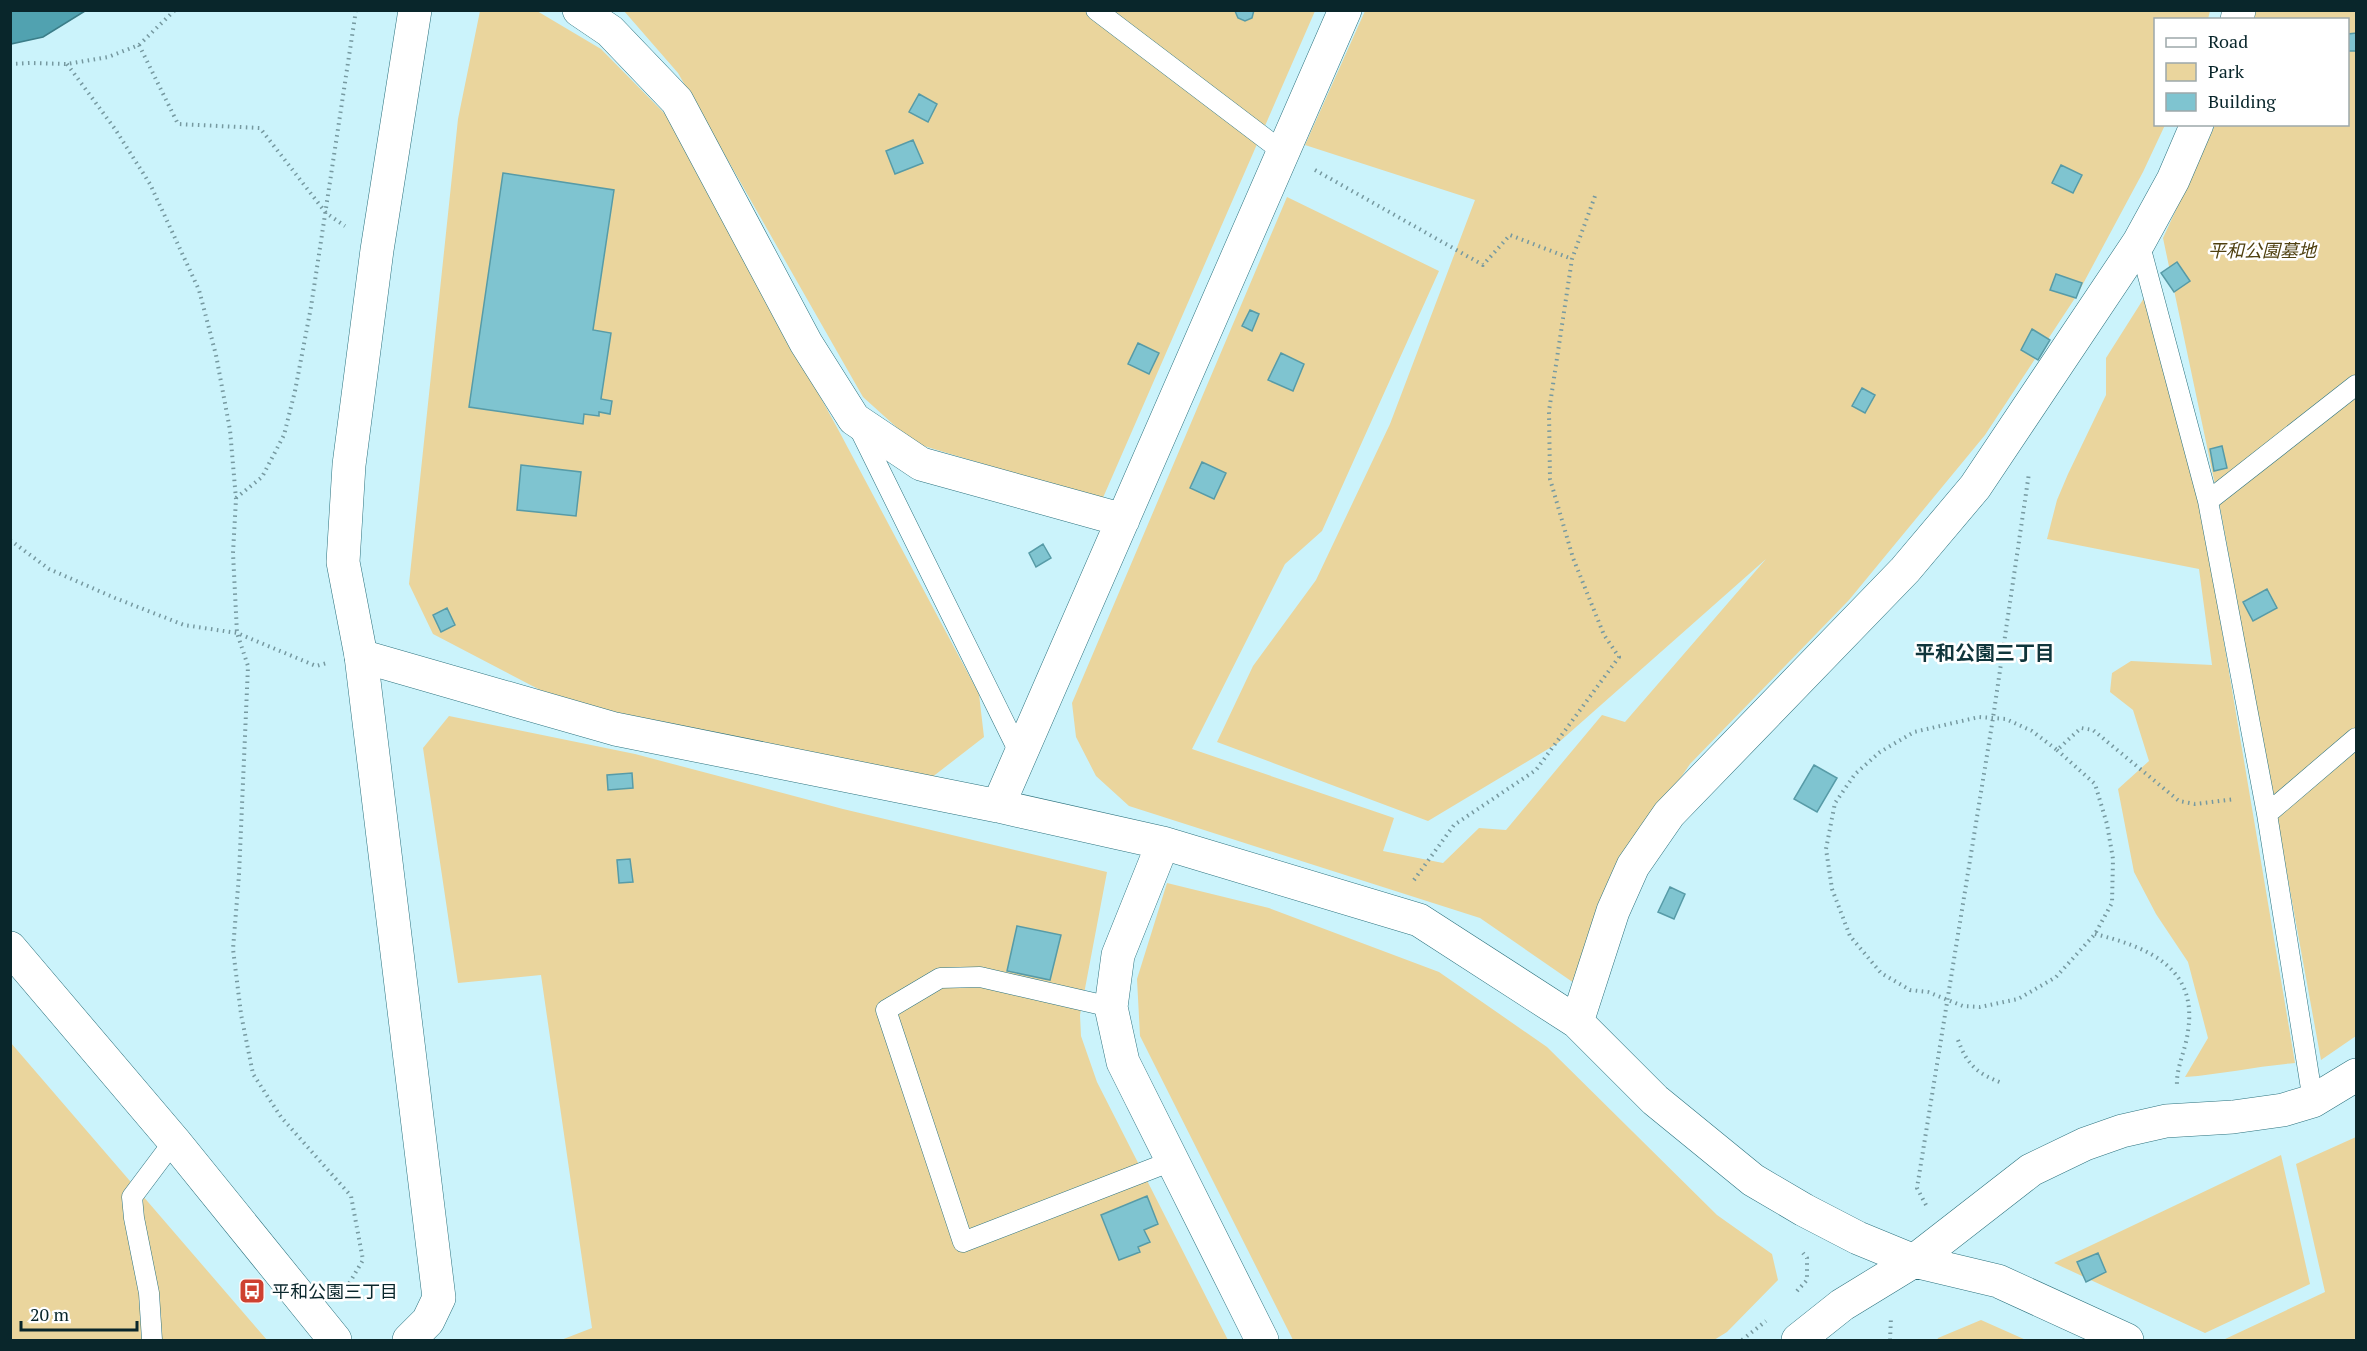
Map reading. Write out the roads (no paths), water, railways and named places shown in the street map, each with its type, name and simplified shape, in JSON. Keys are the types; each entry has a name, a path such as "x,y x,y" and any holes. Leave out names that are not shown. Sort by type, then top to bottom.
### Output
{"street":[{"path":"410,1341 428,1321 439,1298 361,656 344,562 349,465 377,250 414,10"},
{"path":"579,10 610,31 678,101 806,343 854,419 921,464 1123,520"},
{"path":"998,806 1345,10"},
{"path":"1577,1022 1612,911 1633,866 1670,814 1905,570 1975,487 2139,242 2173,180 2196,126"},
{"path":"361,656 615,729 998,806 1163,843 1419,920 1577,1022 1656,1100 1753,1180 1858,1238 1914,1261 1998,1281 2127,1341"},
{"path":"1163,843 1118,955 1111,1007 1123,1062 1262,1341"},
{"path":"10,948 174,1141 335,1341"},
{"path":"1798,1341 1842,1305 1914,1261 2031,1170 2085,1144 2122,1131 2166,1121 2233,1117 2283,1110 2313,1101 2356,1075"}],"lane":[{"path":"1096,10 1283,152"},
{"path":"2139,242 2208,501 2267,814 2313,1101"},
{"path":"2208,501 2356,385"},
{"path":"854,419 1020,754"},
{"path":"2267,814 2356,738"},
{"path":"1111,1007 980,977 940,978 886,1010 963,1242 1172,1161"},
{"path":"152,1341 149,1293 132,1197 174,1141"}],"water":[{"path":"11,10 85,11 43,37 11,44"}],"place":[{"name":"平和公園三丁目","path":"252,1291"}],"district":[{"name":"平和公園三丁目","path":"1985,652"}],"park label":[{"name":"平和公園墓地","path":"2262,250"}]}
